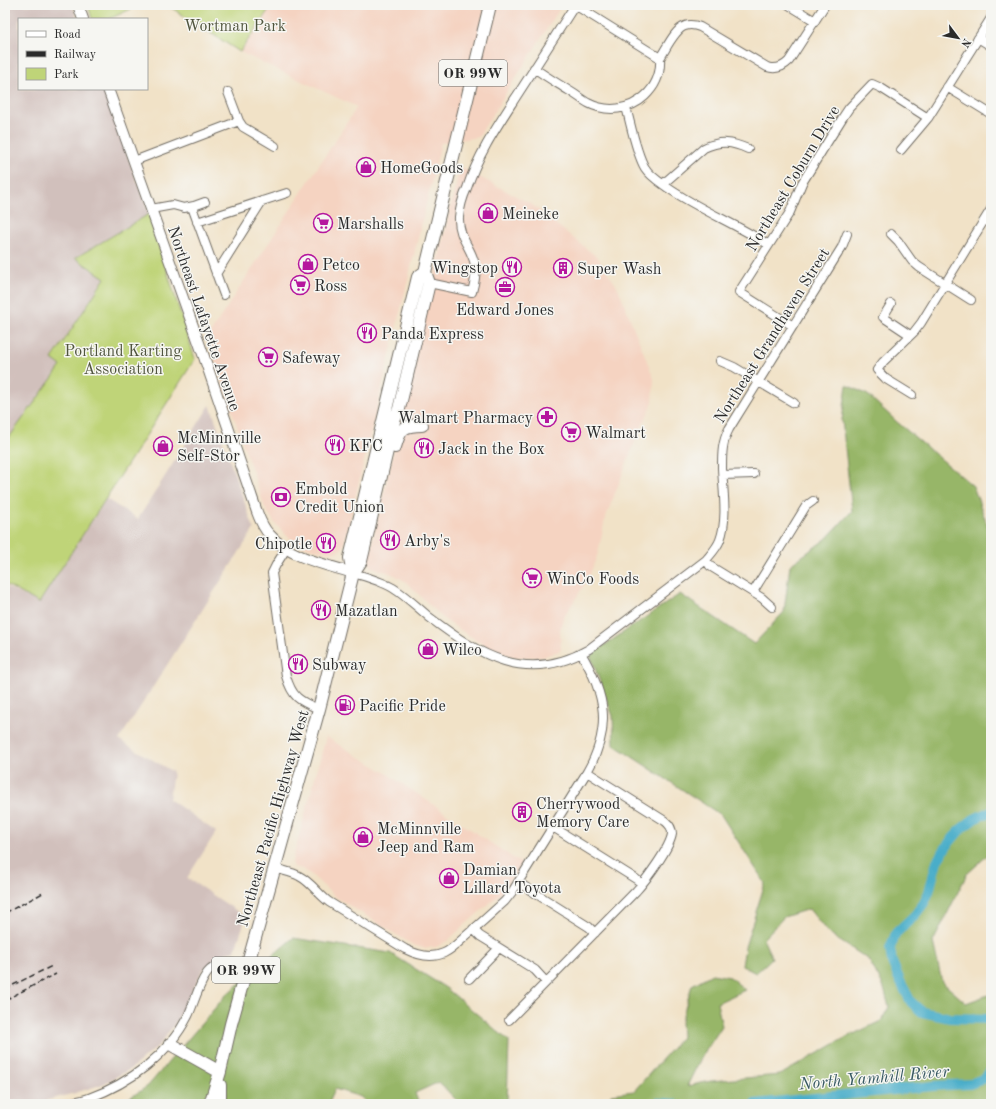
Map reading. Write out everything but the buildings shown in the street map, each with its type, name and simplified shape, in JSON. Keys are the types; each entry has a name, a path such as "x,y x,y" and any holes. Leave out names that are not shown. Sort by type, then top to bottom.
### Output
{"highway":[{"name":"Northeast Pacific Highway West","path":"220,1072 231,1024 319,709 353,573 360,561 394,421 399,408 427,277 490,5"},
{"name":"Northeast Pacific Highway West","path":"353,573 350,558 418,277 427,277"},
{"path":"398,360 400,376 394,398 399,408"},
{"path":"379,484 377,472 389,422 386,410"},
{"path":"376,498 388,474 400,432 411,425 422,425"},
{"path":"170,1044 220,1072"},
{"name":"OR 99W","path":"210,1104 220,1072"},
{"name":"OR 99W","path":"220,1072 220,1104"}],"main road":[{"path":"78,5 83,18"},
{"name":"Northeast Lafayette Avenue","path":"108,90 261,523 268,534 286,549 313,561 353,573"}],"street":[{"path":"427,277 472,292 475,278 475,265 462,237 459,217 472,171 534,68 575,5 660,58"},
{"path":"789,5 815,21"},
{"path":"534,68 588,103 611,109 626,107 640,100 651,90 658,79 661,68 660,58 677,31 685,26 690,25 700,27 767,67 777,68 789,61 825,5"},
{"path":"901,150 928,118 991,18"},
{"path":"978,38 991,46"},
{"name":"Northeast Coburn Drive","path":"793,326 739,292 790,212 802,183 843,116 872,84 928,118"},
{"path":"947,87 991,114"},
{"path":"228,92 239,121 243,127 274,146"},
{"path":"626,107 640,159 652,176 695,205 748,232 769,245"},
{"path":"134,161 239,121"},
{"path":"663,184 704,148 711,145 716,143 731,143 748,149"},
{"path":"197,222 287,192"},
{"path":"216,274 262,201"},
{"path":"151,209 173,205 184,208 192,207 205,202"},
{"path":"192,207 224,295"},
{"path":"912,395 886,379 877,370 920,323 991,209"},
{"name":"Northeast Grandhaven Street","path":"353,573 392,588 442,627 477,650 509,663 522,665 545,665 556,663 581,653 589,648 706,560 712,553 720,540 723,528 722,452 725,437 758,381 842,247 847,234"},
{"path":"891,234 919,268 971,300"},
{"path":"890,304 883,317 910,335"},
{"path":"720,361 734,367 794,403"},
{"path":"723,474 754,474"},
{"path":"753,592 806,506 813,501"},
{"path":"286,549 272,573 286,676 294,695 307,704 319,709"},
{"path":"706,560 710,566 753,592 772,607"},
{"path":"275,868 300,876 329,902 414,954 434,956 444,953 455,946 506,900 519,883 588,772 592,763 602,738 604,719 601,696 594,677 581,653"},
{"path":"509,1020 647,879 672,836 672,829 665,821 588,772"},
{"path":"553,828 642,884"},
{"path":"519,883 589,927 595,933"},
{"path":"473,929 480,936 535,970 546,982"},
{"path":"469,979 499,948"},
{"path":"63,1104 89,1098 106,1091 126,1080 150,1063 170,1044 183,1025 192,1008 203,980 210,970 222,964 248,964"}],"shaded area":[{"path":"5,5 72,5 78,18 18,18 18,90 103,90 149,214 75,258 105,277 52,358 62,366 5,443"},
{"path":"272,5 562,5 478,137 441,143 344,544 341,549 336,552 313,549 298,544 286,535 275,523 265,508 207,338 357,107 240,52"},
{"path":"460,167 531,204 598,258 618,288 654,379 653,402 636,439 605,519 598,553 588,579 563,618 560,630 561,650 543,657 513,657 487,647 445,620 406,582 395,575 371,566 369,561"},
{"path":"210,405 254,529 119,740 173,772 169,799 216,832 187,878 246,917 235,950 219,956 202,971 176,1022 160,1044 132,1068 103,1084 39,1104 5,1104 5,586 39,603 106,499 138,519"},
{"path":"326,737 383,771 522,864 502,892 447,941 436,947 423,948 413,945 334,896 312,875 303,869 294,867 292,862"}],"green space":[{"name":"Wortman Park","path":"88,5 140,5 111,18 92,18"},
{"name":"Wortman Park","path":"167,5 272,5 240,52"},
{"name":"Portland Karting Association","path":"149,214 195,359 39,603 5,584 5,443 61,366 52,359 105,278 75,258"},
{"path":"847,385 868,395 897,422 973,486 991,535 991,852 967,874 933,942 942,982 966,1003 991,994 991,1104 608,1104 611,1094 634,1091 682,1037 681,1022 692,985 712,974 730,977 745,990 717,1003 722,1026 701,1058 687,1086 711,1081 780,1075 843,1039 881,1021 889,1007 883,985 868,959 829,934 809,909 784,917 763,939 772,958 756,973 742,966 745,947 765,883 721,815 614,745 613,716 590,655 680,594 754,644 784,612 790,565 826,539 852,511 842,420"},
{"path":"293,938 390,953 446,988 509,1041 507,1104 460,1104 439,1082 415,1093 419,1104 367,1104 361,1097 335,1089 328,1104 120,1104 148,1086 227,994"}],"waterway":[{"name":"North Yamhill River","path":"991,811 974,819 960,830 949,843 937,861 929,892 924,903 915,915 896,933 890,948 892,962 900,981 911,1002 922,1012 950,1018 991,1019"},
{"name":"North Yamhill River","path":"755,1104 933,1086 970,1084 983,1079 991,1071"},
{"name":"North Yamhill River","path":"655,1104 674,1104"}],"railway":[{"path":"5,913 43,893"},
{"path":"5,989 52,966"},
{"path":"5,1000 56,974"}],"place":[{"name":"HomeGoods","path":"366,167"},
{"name":"Meineke","path":"488,213"},
{"name":"Marshalls","path":"323,223"},
{"name":"Petco","path":"308,264"},
{"name":"Wingstop","path":"512,267"},
{"name":"Super Wash","path":"563,268"},
{"name":"Ross","path":"300,285"},
{"name":"Edward Jones","path":"505,287"},
{"name":"Panda Express","path":"367,333"},
{"name":"Safeway","path":"268,357"},
{"name":"Walmart Pharmacy","path":"547,417"},
{"name":"Walmart","path":"571,432"},
{"name":"KFC","path":"335,445"},
{"name":"McMinnville Self-Stor","path":"163,446"},
{"name":"Jack in the Box","path":"424,448"},
{"name":"Embold Credit Union","path":"281,497"},
{"name":"Arby's","path":"390,540"},
{"name":"Chipotle","path":"326,543"},
{"name":"WinCo Foods","path":"532,578"},
{"name":"Mazatlan","path":"321,610"},
{"name":"Wilco","path":"428,649"},
{"name":"Subway","path":"298,664"},
{"name":"Pacific Pride","path":"345,705"},
{"name":"Cherrywood Memory Care","path":"522,812"},
{"name":"McMinnville Jeep and Ram","path":"363,837"},
{"name":"Damian Lillard Toyota","path":"449,878"}]}
